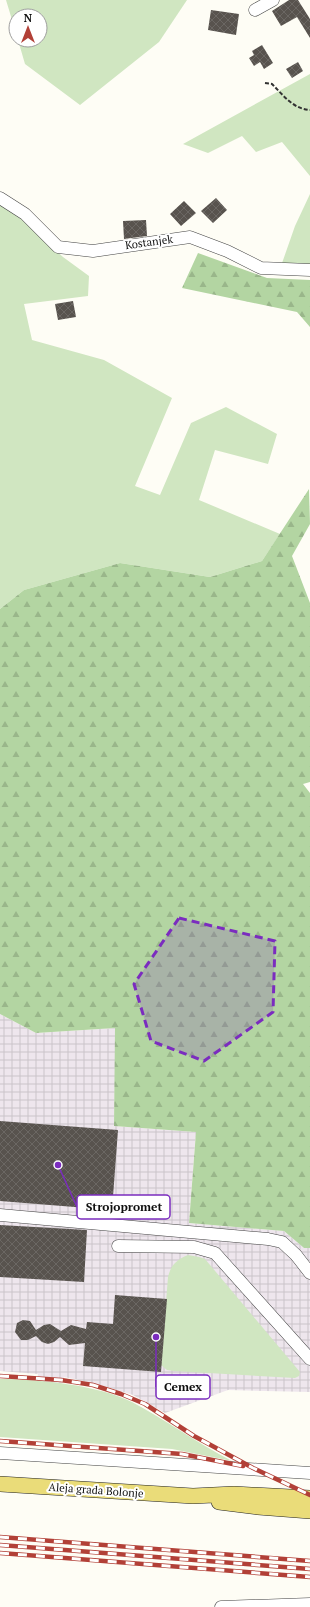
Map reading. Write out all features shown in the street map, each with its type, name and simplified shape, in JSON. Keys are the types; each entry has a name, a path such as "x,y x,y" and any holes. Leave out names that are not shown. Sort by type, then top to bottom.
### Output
{"main road":[{"name":"Aleja grada Bolonje","path":"0,1484 193,1496 258,1507 310,1510"},
{"name":"Aleja grada Bolonje","path":"193,1496 234,1494 310,1498"}],"street":[{"path":"255,10 274,0"},
{"name":"Kostanjek","path":"0,198 25,214 58,247 93,251 190,236 227,251 261,268 310,270"},
{"path":"0,1215 268,1239 282,1242 296,1255 310,1273"},
{"path":"118,1246 194,1247 215,1253 310,1359"},
{"path":"0,1452 310,1473"},
{"path":"221,1607 310,1604"}],"path":[{"path":"265,83 272,84 292,105 310,110"}],"highlighted area":[{"path":"179,918 275,941 273,1012 204,1061 151,1041 134,984"}],"shaded area":[{"path":"0,1014 36,1033 116,1028 114,1126 196,1132 189,1223 284,1231 304,1248 310,1248 310,1392 228,1390 165,1413 133,1395 97,1384 64,1377 62,1384 37,1381 38,1374 0,1371"}],"green space":[{"path":"6,0 187,0 159,42 80,105 25,64 20,48 48,48 48,8 8,8"},
{"path":"310,74 310,176 282,142 256,152 242,136 208,153 183,144"},
{"path":"310,194 310,265 281,266 295,226"},
{"path":"0,203 17,215 63,257 89,276 88,296 24,304 32,340 104,360 172,398 135,486 160,495 191,423 226,407 277,434 268,464 215,450 199,500 280,534 262,561 210,577 120,563 24,590 0,609"},
{"path":"198,253 267,278 310,280 310,327 297,312 182,288"},
{"path":"309,489 310,524 292,556 310,603 310,782 303,784 310,793 310,1248 304,1248 284,1231 189,1223 196,1132 114,1126 115,1028 36,1033 0,1014 0,609 24,590 120,563 210,577 262,561"},
{"path":"188,1255 205,1259 300,1372 299,1376 295,1378 174,1371 167,1370 161,1365 168,1277 175,1263"},
{"path":"0,1379 32,1380 68,1384 118,1396 145,1409 206,1447 232,1461 172,1449 0,1437"}],"building":[{"path":"289,0 298,0 310,19 310,38 297,17 281,26 272,11"},
{"path":"211,10 239,14 236,35 208,30"},
{"path":"262,45 273,63 264,69 260,62 254,66 249,58 254,55 252,51"},
{"path":"298,62 303,71 292,78 286,69"},
{"path":"216,198 227,210 213,223 201,211"},
{"path":"184,201 196,213 181,226 170,214"},
{"path":"146,220 147,236 124,239 123,221"},
{"path":"73,301 76,317 58,320 55,304"},
{"path":"0,1121 118,1130 112,1210 0,1201"},
{"path":"0,1225 87,1230 84,1282 0,1277"},
{"path":"115,1295 167,1299 161,1372 83,1366 85,1343 69,1345 60,1337 54,1342 48,1344 42,1342 36,1336 28,1340 21,1340 15,1332 17,1323 23,1320 30,1321 36,1330 44,1325 50,1324 61,1331 71,1325 86,1329 87,1322 113,1324"}],"railway":[{"path":"0,1376 61,1380 93,1385 121,1394 145,1404 194,1436 253,1468 310,1495"},
{"path":"0,1441 182,1454 243,1466"},
{"path":"0,1537 310,1561"},
{"path":"0,1545 310,1569"},
{"path":"0,1553 310,1577"}],"place":[{"name":"Strojopromet","path":"58,1165"},
{"name":"Cemex","path":"156,1337"}]}
